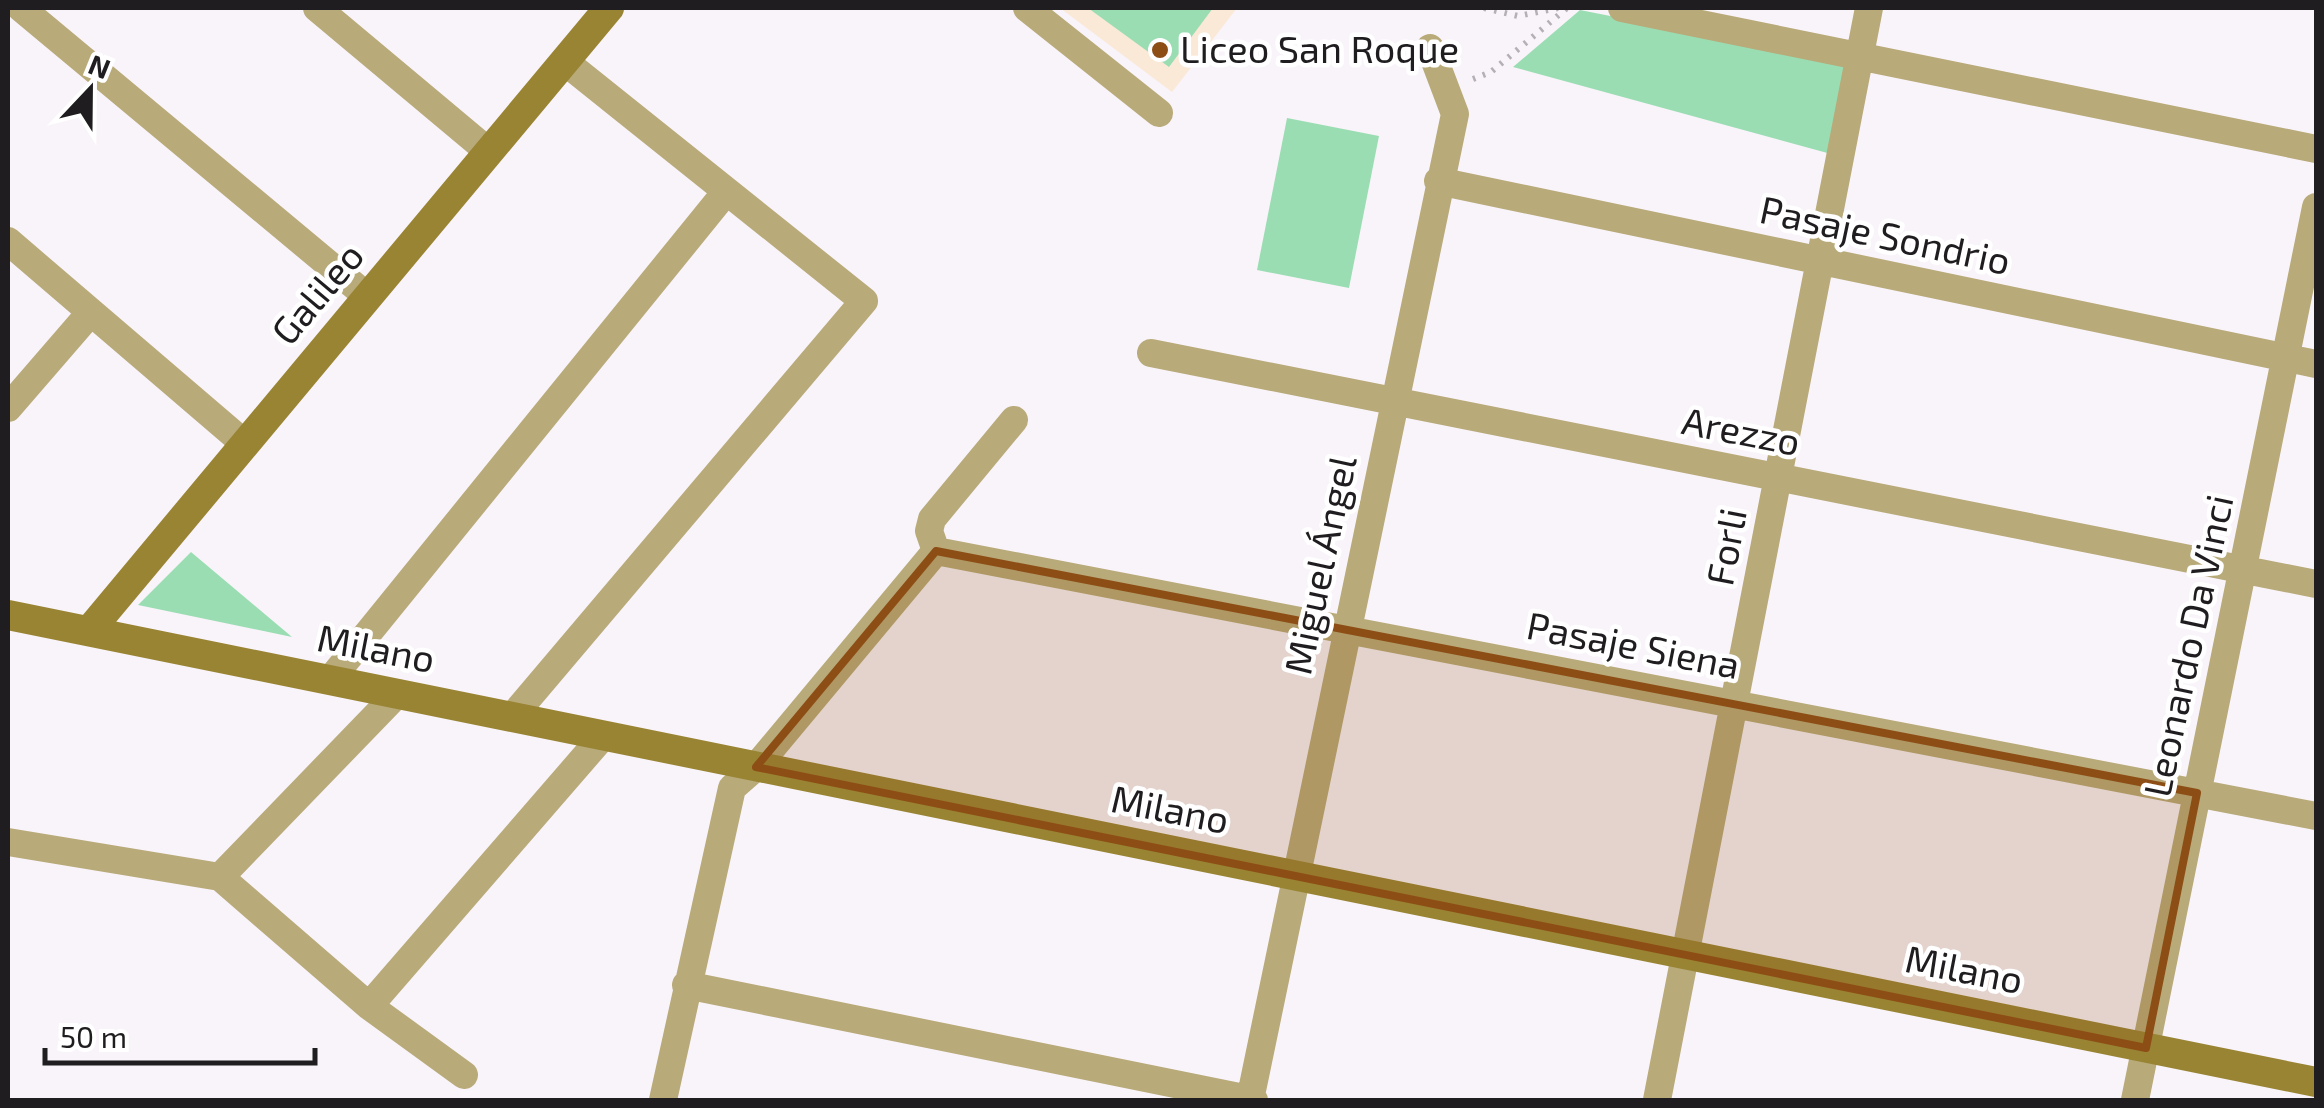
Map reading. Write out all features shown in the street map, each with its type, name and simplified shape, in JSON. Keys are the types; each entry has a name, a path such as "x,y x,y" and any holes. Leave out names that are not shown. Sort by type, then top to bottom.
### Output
{"street":[{"path":"22,8 368,297"},
{"path":"317,8 489,152"},
{"name":"Galileo","path":"89,631 609,8"},
{"path":"1027,8 1160,112"},
{"path":"1622,8 2316,149"},
{"name":"Forli","path":"1657,1100 1870,8"},
{"name":"Miguel Ángel","path":"1252,1100 1438,181 1455,114 1430,48"},
{"path":"512,717 864,301 564,62"},
{"name":"Pasaje Sondrio","path":"1438,181 2316,364"},
{"path":"330,680 725,193"},
{"name":"Leonardo Da Vinci","path":"2135,1100 2316,207"},
{"path":"8,240 245,444"},
{"path":"8,408 90,312"},
{"name":"Arezzo","path":"1151,353 2316,584"},
{"path":"663,1100 732,788 756,766 936,551 929,531 932,519 1014,420"},
{"name":"Pasaje Siena","path":"936,551 2316,816"},
{"name":"Milano","path":"8,615 2316,1082"},
{"path":"220,876 397,694"},
{"path":"369,1006 603,736"},
{"path":"8,842 220,876 369,1006 464,1075"},
{"path":"686,985 1252,1100"}],"path":[{"path":"1484,8 1518,16 1558,8"},
{"path":"1446,88 1491,72 1567,8"}],"highlighted area":[{"path":"936,551 2197,793 2146,1048 756,767"}],"shaded area":[{"name":"Liceo San Roque","path":"1060,8 1237,8 1172,92"}],"green space":[{"path":"1088,8 1213,8 1169,67"},
{"path":"1580,10 1848,63 1831,154 1513,67"},
{"path":"1287,118 1379,136 1349,288 1257,270"},
{"path":"191,552 292,637 138,605"}],"place":[{"name":"Liceo San Roque","path":"1160,50"}]}
